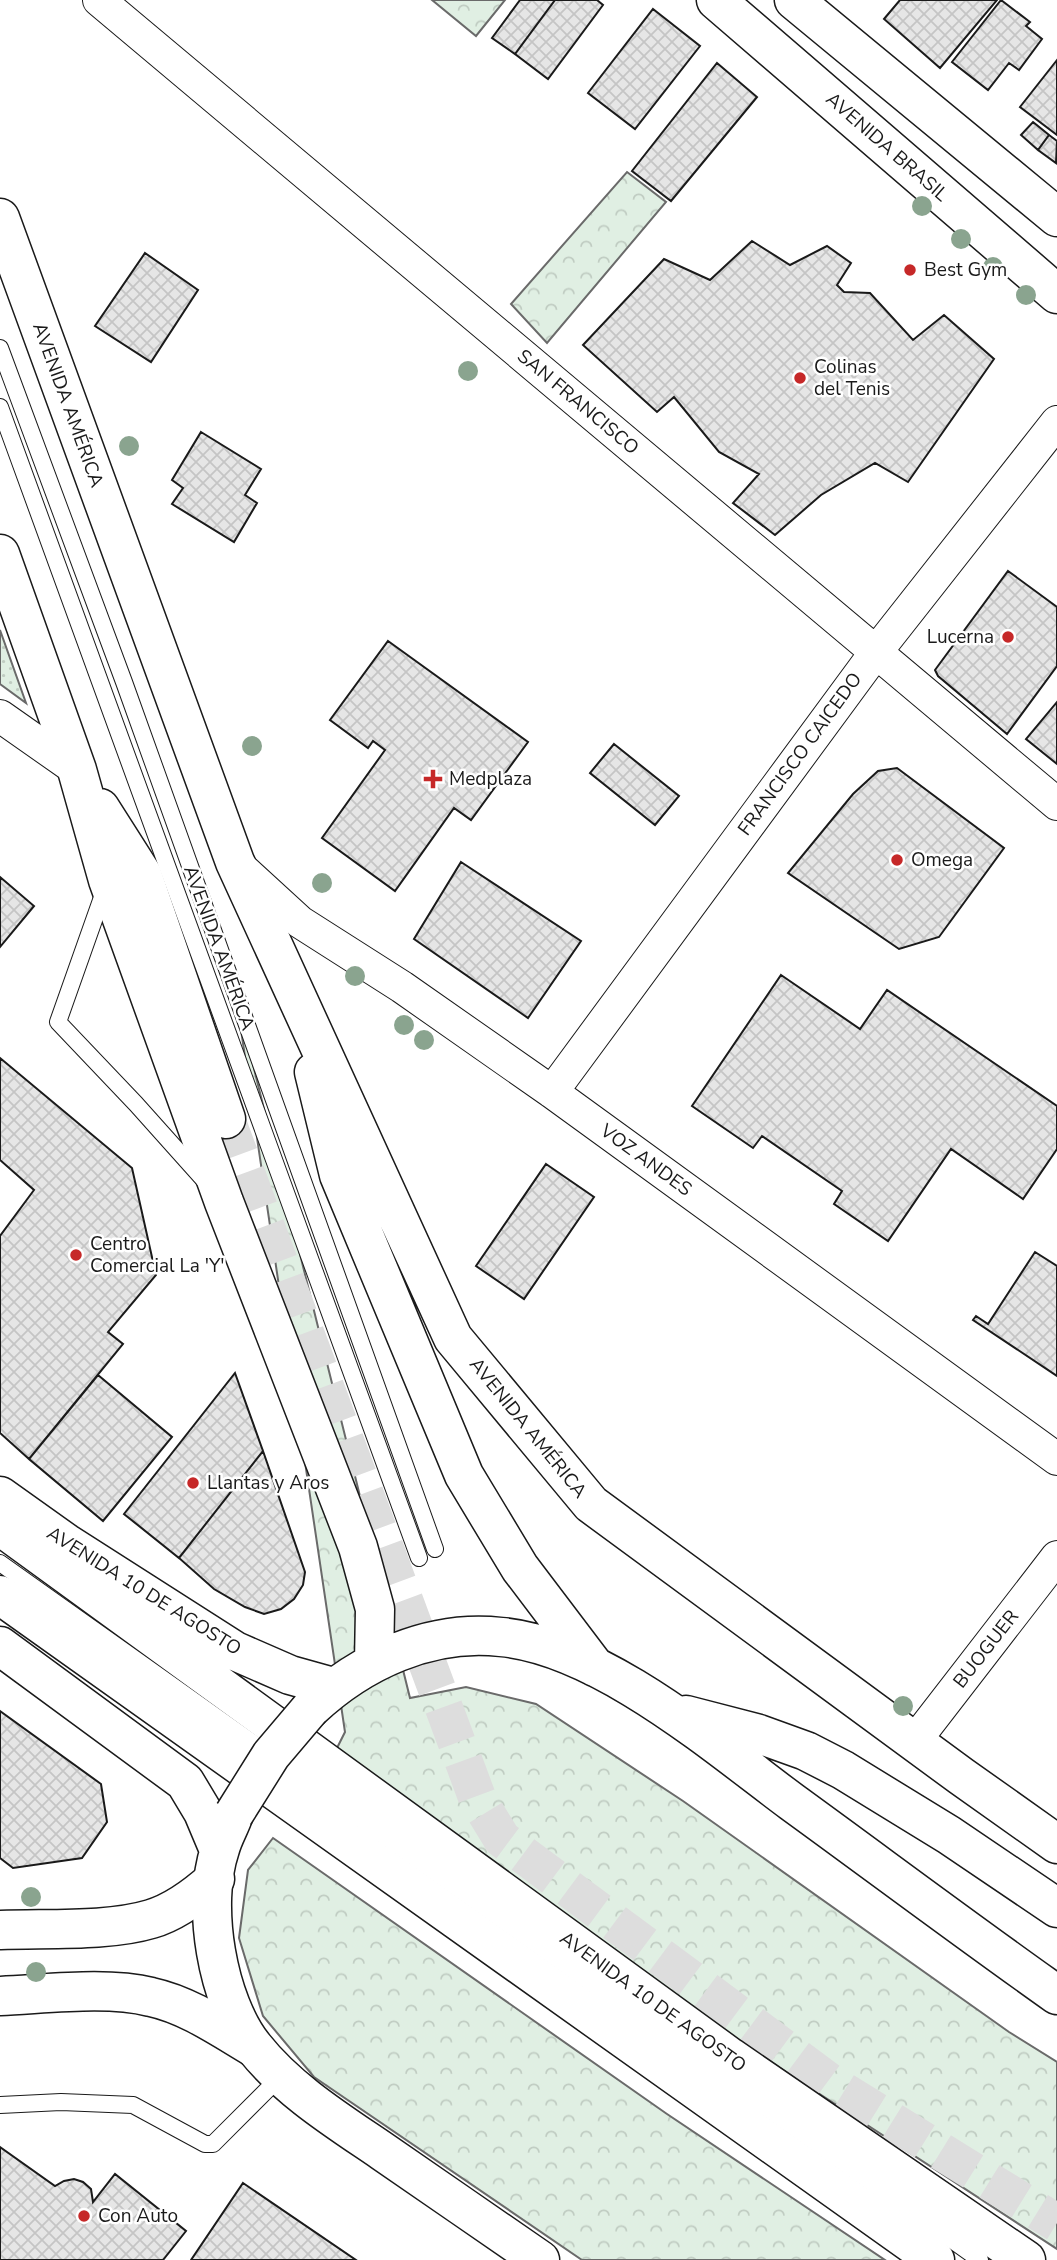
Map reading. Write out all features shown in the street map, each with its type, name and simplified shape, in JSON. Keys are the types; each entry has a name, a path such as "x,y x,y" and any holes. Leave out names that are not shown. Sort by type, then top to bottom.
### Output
{"main road":[{"name":"AVENIDA BRASIL","path":"716,0 1057,294"},
{"path":"794,0 1057,217"},
{"name":"AVENIDA AMÉRICA","path":"0,218 235,862 453,1338 591,1504 1057,1844"},
{"path":"0,554 76,770 108,880 224,1202 358,1547 375,1609 374,1662"},
{"path":"76,770 142,874 226,1119"},
{"name":"AVENIDA AMÉRICA","path":"291,983 340,1175 464,1475 520,1568 595,1667"},
{"name":"AVENIDA 10 DE AGOSTO","path":"0,1496 66,1543 235,1651 290,1675 321,1698"},
{"name":"AVENIDA 10 DE AGOSTO","path":"0,1526 730,2057 1026,2260"},
{"path":"0,1595 935,2260"},
{"path":"253,2047 226,1994 214,1936 217,1865 234,1814 271,1755 321,1698 374,1662 419,1645 474,1636 528,1641 595,1667 669,1711 1057,1995"},
{"path":"0,1646 185,1782 203,1812 217,1865"},
{"path":"669,1711 759,1734 806,1751 878,1789 1057,1908"},
{"path":"0,1930 114,1926 152,1919 192,1899 217,1865"},
{"path":"0,1996 120,1992 152,1997 183,2007 253,2047 323,2110 532,2258"}],"street":[{"name":"SAN FRANCISCO","path":"99,0 1057,804"},
{"name":"FRANCISCO CAICEDO","path":"552,1092 876,652 1057,422"},
{"path":"0,716 76,770"},
{"name":"VOZ ANDES","path":"235,862 300,922 402,987 552,1092 1057,1459"},
{"name":"BUOGUER","path":"914,1742 1057,1557"}],"lane":[{"name":"AVENIDA AMÉRICA","path":"0,348 128,695 435,1549"},
{"name":"AVENIDA AMÉRICA","path":"0,407 419,1558"},
{"path":"108,880 58,1022 224,1202"},
{"path":"0,1563 980,2260"},
{"path":"0,2105 61,2102 133,2105 205,2144 213,2144 282,2075"}],"green space":[{"path":"432,0 505,0 476,36"},
{"path":"627,172 666,202 547,343 511,304"},
{"path":"0,630 26,703 0,684"},
{"path":"236,996 410,1698 466,1687 536,1704 683,1801 1009,2032 1057,2062 1057,2249 743,2044 334,1754 345,1732"},
{"path":"273,1838 667,2114 885,2260 582,2260 314,2077 263,2016 239,1938 248,1870"}],"building":[{"path":"520,0 555,0 515,54 492,38"},
{"path":"555,0 597,0 603,5 548,79 515,54"},
{"path":"900,0 997,0 940,68 884,19"},
{"path":"1001,0 1030,22 1026,26 1042,39 1019,70 1009,63 988,90 952,62"},
{"path":"653,9 700,46 635,129 588,93"},
{"path":"653,9 700,46 635,129 588,93"},
{"path":"1057,60 1057,135 1020,107"},
{"path":"717,63 757,97 671,201 632,171"},
{"path":"1033,122 1049,135 1038,150 1021,135"},
{"path":"1049,135 1057,141 1056,163 1038,150"},
{"name":"Colinas del Tenis","path":"752,241 790,265 827,246 851,263 837,285 844,292 870,293 913,340 944,315 994,359 908,482 875,463 821,495 775,535 733,503 759,474 719,452 674,397 657,412 583,345 664,259 710,280"},
{"path":"145,253 198,290 151,362 95,326"},
{"path":"201,432 261,469 245,495 257,503 234,542 172,504 183,488 172,480"},
{"name":"Lucerna","path":"1008,571 1057,607 1057,666 1007,734 938,676 935,670"},
{"name":"Medplaza","path":"388,641 528,742 471,820 454,808 395,891 322,838 385,750 373,741 368,748 330,720"},
{"path":"1057,702 1057,764 1026,739"},
{"path":"614,744 679,796 655,825 590,773"},
{"name":"Omega","path":"897,768 1004,848 939,937 899,949 788,873 853,794 878,771"},
{"path":"461,862 581,941 528,1018 414,939"},
{"path":"0,877 34,906 0,947"},
{"path":"781,975 860,1029 887,990 1057,1106 1057,1149 1023,1199 951,1149 888,1241 834,1204 842,1191 762,1136 753,1148 692,1106"},
{"name":"Centro Comercial La 'Y'","path":"0,1058 132,1168 156,1275 108,1332 123,1344 29,1459 0,1433 0,1236 34,1190 0,1160"},
{"path":"546,1164 594,1197 524,1299 476,1266"},
{"path":"1035,1252 1057,1266 1057,1376 973,1320 976,1316 988,1324"},
{"name":"Llantas y Aros","path":"235,1373 263,1451 179,1558 124,1514"},
{"path":"98,1375 172,1437 103,1521 29,1459"},
{"path":"263,1451 305,1572 303,1585 294,1599 281,1609 264,1614 245,1607 214,1589 179,1558"},
{"path":"0,1711 101,1784 107,1822 82,1858 13,1868 0,1858"},
{"name":"Con Auto","path":"0,2147 55,2186 74,2179 83,2182 91,2189 93,2202 115,2174 186,2231 163,2260 0,2260"},
{"path":"243,2183 356,2260 191,2260"}],"tunnel":[{"path":"226,1119 478,1800 502,1839 835,2086 1057,2223"}],"place":[{"name":"Best Gym","path":"910,270"},
{"name":"Colinas del Tenis","path":"800,378"},
{"name":"Lucerna","path":"1008,637"},
{"name":"Medplaza","path":"433,779"},
{"name":"Omega","path":"897,860"},
{"name":"Centro Comercial La 'Y'","path":"76,1255"},
{"name":"Llantas y Aros","path":"193,1483"},
{"name":"Con Auto","path":"84,2216"}]}
